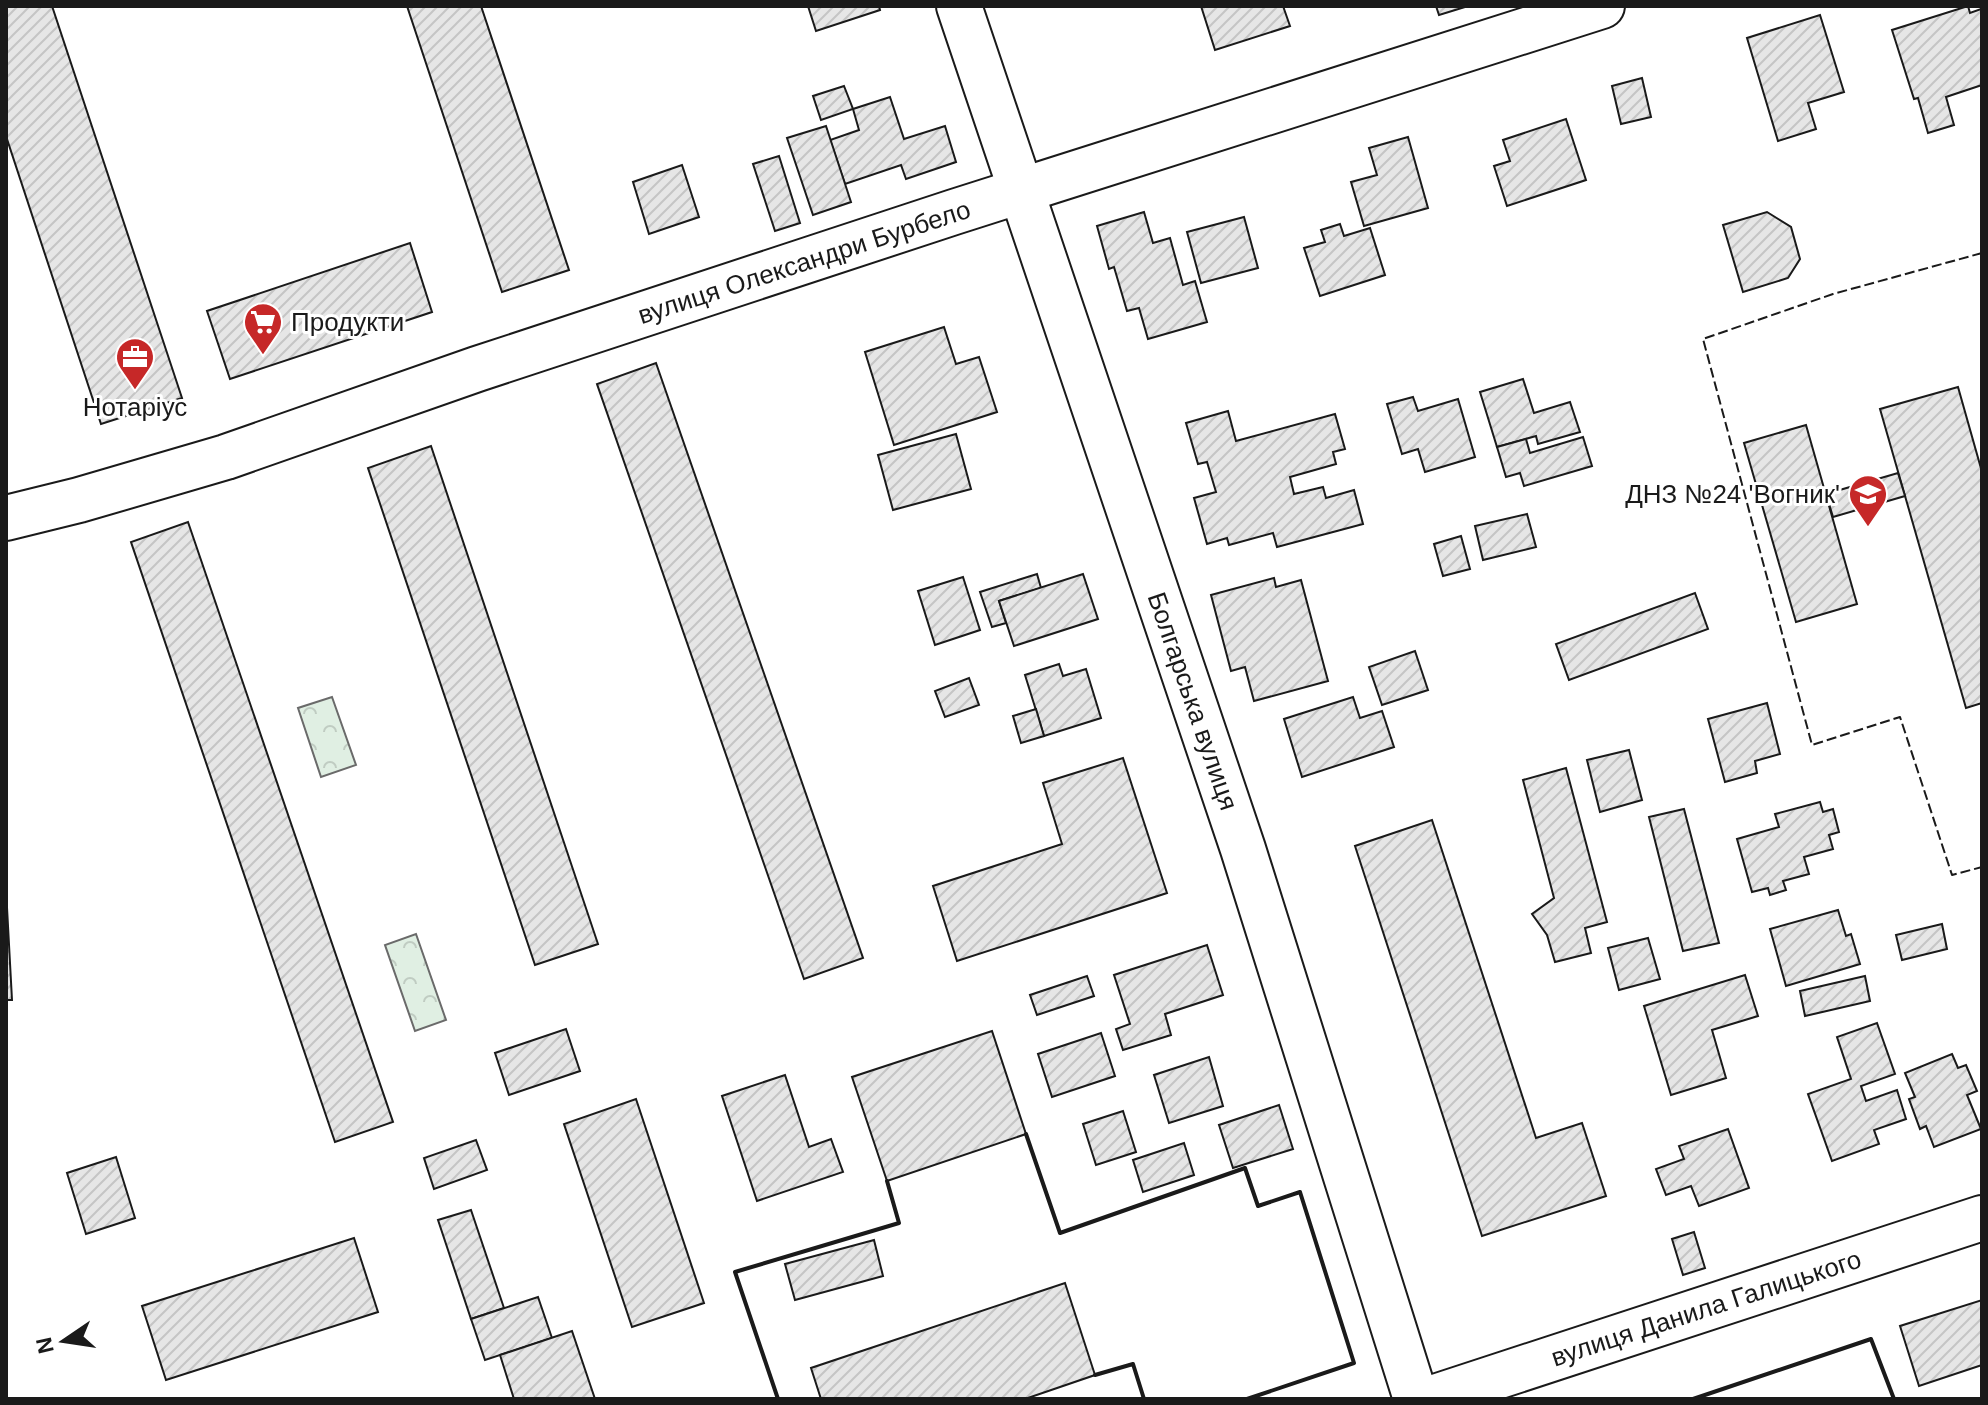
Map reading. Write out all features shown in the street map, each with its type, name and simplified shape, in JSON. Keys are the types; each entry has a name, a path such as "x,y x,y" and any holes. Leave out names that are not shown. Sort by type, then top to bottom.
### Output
{"street":[{"name":"Болгарська вулиця","path":"959,6 1243,849 1416,1399"},
{"name":"вулиця Олександри Бурбело","path":"6,518 226,457 477,369 1602,6"},
{"name":"вулиця Данила Галицького","path":"1429,1399 1982,1218"}],"green space":[{"path":"332,697 356,765 321,777 298,708"},
{"path":"416,934 446,1020 415,1031 385,945"}],"building":[{"path":"6,6 52,6 182,398 101,424 6,136"},
{"path":"407,6 481,6 569,270 502,292"},
{"path":"808,6 879,6 880,10 816,31"},
{"path":"1201,6 1283,6 1290,26 1215,50"},
{"path":"1436,6 1464,6 1465,7 1439,15"},
{"path":"1968,6 1970,13 1981,9 1982,12 1982,85 1946,97 1954,125 1928,133 1892,30"},
{"path":"1820,15 1844,92 1808,103 1816,129 1778,141 1747,38"},
{"path":"1642,78 1651,117 1621,124 1612,86"},
{"path":"844,86 853,109 821,120 813,96"},
{"path":"890,97 904,139 945,126 956,162 906,179 901,165 845,184 830,140 859,130 853,109"},
{"path":"1566,119 1586,180 1507,206 1494,166 1510,161 1503,140"},
{"path":"826,126 851,202 813,215 787,138"},
{"path":"1408,137 1428,208 1364,226 1351,182 1377,175 1369,148"},
{"path":"779,156 800,223 775,231 753,164"},
{"path":"682,165 699,217 649,234 633,182"},
{"path":"1144,212 1153,243 1170,238 1183,285 1195,281 1207,322 1148,339 1139,308 1127,311 1114,267 1109,269 1097,226"},
{"path":"1767,212 1791,227 1800,259 1788,278 1743,292 1723,225"},
{"path":"1244,217 1258,268 1201,283 1187,232"},
{"path":"1340,224 1344,236 1370,228 1385,275 1320,296 1304,248 1325,242 1321,230"},
{"path":"410,243 432,312 230,379 207,311"},
{"path":"944,327 956,364 979,357 997,412 894,445 865,352"},
{"path":"656,363 863,958 804,979 597,384"},
{"path":"1523,379 1534,413 1570,402 1580,432 1538,444 1536,436 1497,447 1480,392"},
{"path":"1958,387 1982,472 1982,703 1966,708 1880,409"},
{"path":"1413,397 1418,411 1458,399 1475,457 1425,472 1418,449 1402,454 1387,404"},
{"path":"1228,411 1236,441 1335,414 1345,449 1333,452 1336,464 1290,477 1294,494 1323,487 1326,498 1354,490 1363,524 1277,547 1273,533 1229,545 1227,538 1207,544 1194,498 1216,492 1207,462 1198,464 1186,423"},
{"path":"1806,425 1857,604 1796,622 1744,443"},
{"path":"956,434 971,489 893,510 878,455"},
{"path":"1583,437 1592,466 1524,486 1520,473 1506,477 1497,447 1526,439 1530,453"},
{"path":"431,446 598,944 535,965 368,468"},
{"path":"1898,473 1905,496 1833,517 1826,494"},
{"path":"1527,514 1536,547 1483,560 1475,526"},
{"path":"188,522 393,1122 335,1142 131,542"},
{"path":"1461,536 1470,569 1443,576 1434,544"},
{"path":"1037,574 1041,588 999,601 1006,623 992,627 980,592"},
{"path":"1083,574 1098,619 1014,646 999,601"},
{"path":"963,577 980,630 935,645 918,591"},
{"path":"1274,578 1276,587 1301,580 1328,681 1254,701 1245,667 1231,671 1211,595"},
{"path":"1695,593 1708,629 1569,680 1556,644"},
{"path":"1415,651 1428,690 1382,705 1369,667"},
{"path":"1059,664 1063,676 1086,669 1101,718 1044,736 1025,675"},
{"path":"969,678 979,705 945,717 935,691"},
{"path":"1353,697 1360,718 1382,711 1394,747 1302,777 1284,719"},
{"path":"1767,703 1780,754 1755,761 1757,773 1725,782 1708,719"},
{"path":"1036,709 1044,736 1021,743 1013,716"},
{"path":"1629,750 1642,800 1600,812 1587,760"},
{"path":"1123,758 1167,893 957,961 933,886 1062,844 1043,783"},
{"path":"1566,768 1607,922 1585,928 1591,953 1555,962 1547,935 1532,914 1554,898 1523,780"},
{"path":"1820,802 1823,812 1833,809 1839,832 1829,835 1833,849 1804,857 1809,874 1783,881 1786,890 1770,895 1768,888 1752,892 1737,839 1779,827 1775,814"},
{"path":"1684,809 1719,943 1683,951 1649,817"},
{"path":"1432,820 1536,1138 1582,1123 1606,1196 1482,1236 1355,846"},
{"path":"6,889 12,1000 6,1000"},
{"path":"1838,910 1846,936 1851,934 1860,964 1786,986 1770,929"},
{"path":"1942,924 1947,949 1902,960 1896,935"},
{"path":"1648,938 1660,979 1619,990 1608,948"},
{"path":"1207,945 1223,995 1165,1014 1171,1035 1123,1050 1116,1029 1130,1024 1114,975"},
{"path":"1745,975 1758,1016 1712,1030 1726,1078 1671,1095 1644,1006"},
{"path":"1087,976 1094,996 1037,1015 1030,995"},
{"path":"1865,976 1870,1001 1805,1016 1800,991"},
{"path":"1877,1023 1895,1074 1861,1086 1866,1101 1897,1090 1906,1119 1874,1130 1879,1144 1832,1161 1808,1094 1851,1079 1837,1037"},
{"path":"566,1029 580,1071 509,1095 495,1053"},
{"path":"992,1031 1026,1134 887,1181 852,1077"},
{"path":"1101,1033 1115,1076 1052,1097 1038,1054"},
{"path":"1952,1054 1958,1068 1966,1065 1977,1091 1967,1095 1981,1129 1934,1147 1926,1126 1920,1129 1909,1099 1915,1097 1905,1073"},
{"path":"1209,1057 1223,1106 1169,1123 1154,1075"},
{"path":"785,1075 809,1147 831,1139 843,1172 757,1201 722,1096"},
{"path":"636,1099 704,1303 632,1327 564,1124"},
{"path":"1279,1105 1293,1149 1233,1168 1219,1125"},
{"path":"1123,1111 1136,1152 1096,1165 1083,1124"},
{"path":"1728,1129 1749,1188 1699,1206 1691,1186 1666,1195 1656,1169 1684,1159 1679,1146"},
{"path":"476,1140 487,1170 434,1189 424,1158"},
{"path":"1184,1143 1194,1175 1143,1192 1133,1160"},
{"path":"116,1157 135,1218 86,1234 67,1173"},
{"path":"471,1210 504,1308 471,1319 438,1220"},
{"path":"1694,1232 1705,1268 1683,1275 1672,1239"},
{"path":"354,1238 378,1312 166,1380 142,1306"},
{"path":"874,1240 883,1276 795,1300 785,1264"},
{"path":"1065,1283 1095,1375 1025,1399 821,1399 811,1368"},
{"path":"538,1297 552,1338 485,1360 471,1319"},
{"path":"1982,1300 1982,1365 1919,1386 1900,1326"},
{"path":"572,1331 595,1399 514,1399 500,1355"}],"fence":[{"path":"1982,253 1833,294 1703,339 1812,745 1900,717 1952,875 1982,867"}],"wall":[{"path":"1026,1134 1060,1233 1245,1168 1258,1206 1300,1192 1354,1363 1247,1399"},
{"path":"778,1399 735,1272 899,1223 887,1181"},
{"path":"1693,1399 1871,1339 1894,1399"},
{"path":"1095,1375 1133,1364 1144,1399"}],"place":[{"name":"Продукти","path":"263,356"},
{"name":"Нотаріус","path":"135,391"},
{"name":"ДНЗ №24 'Вогник'","path":"1868,528"}]}
